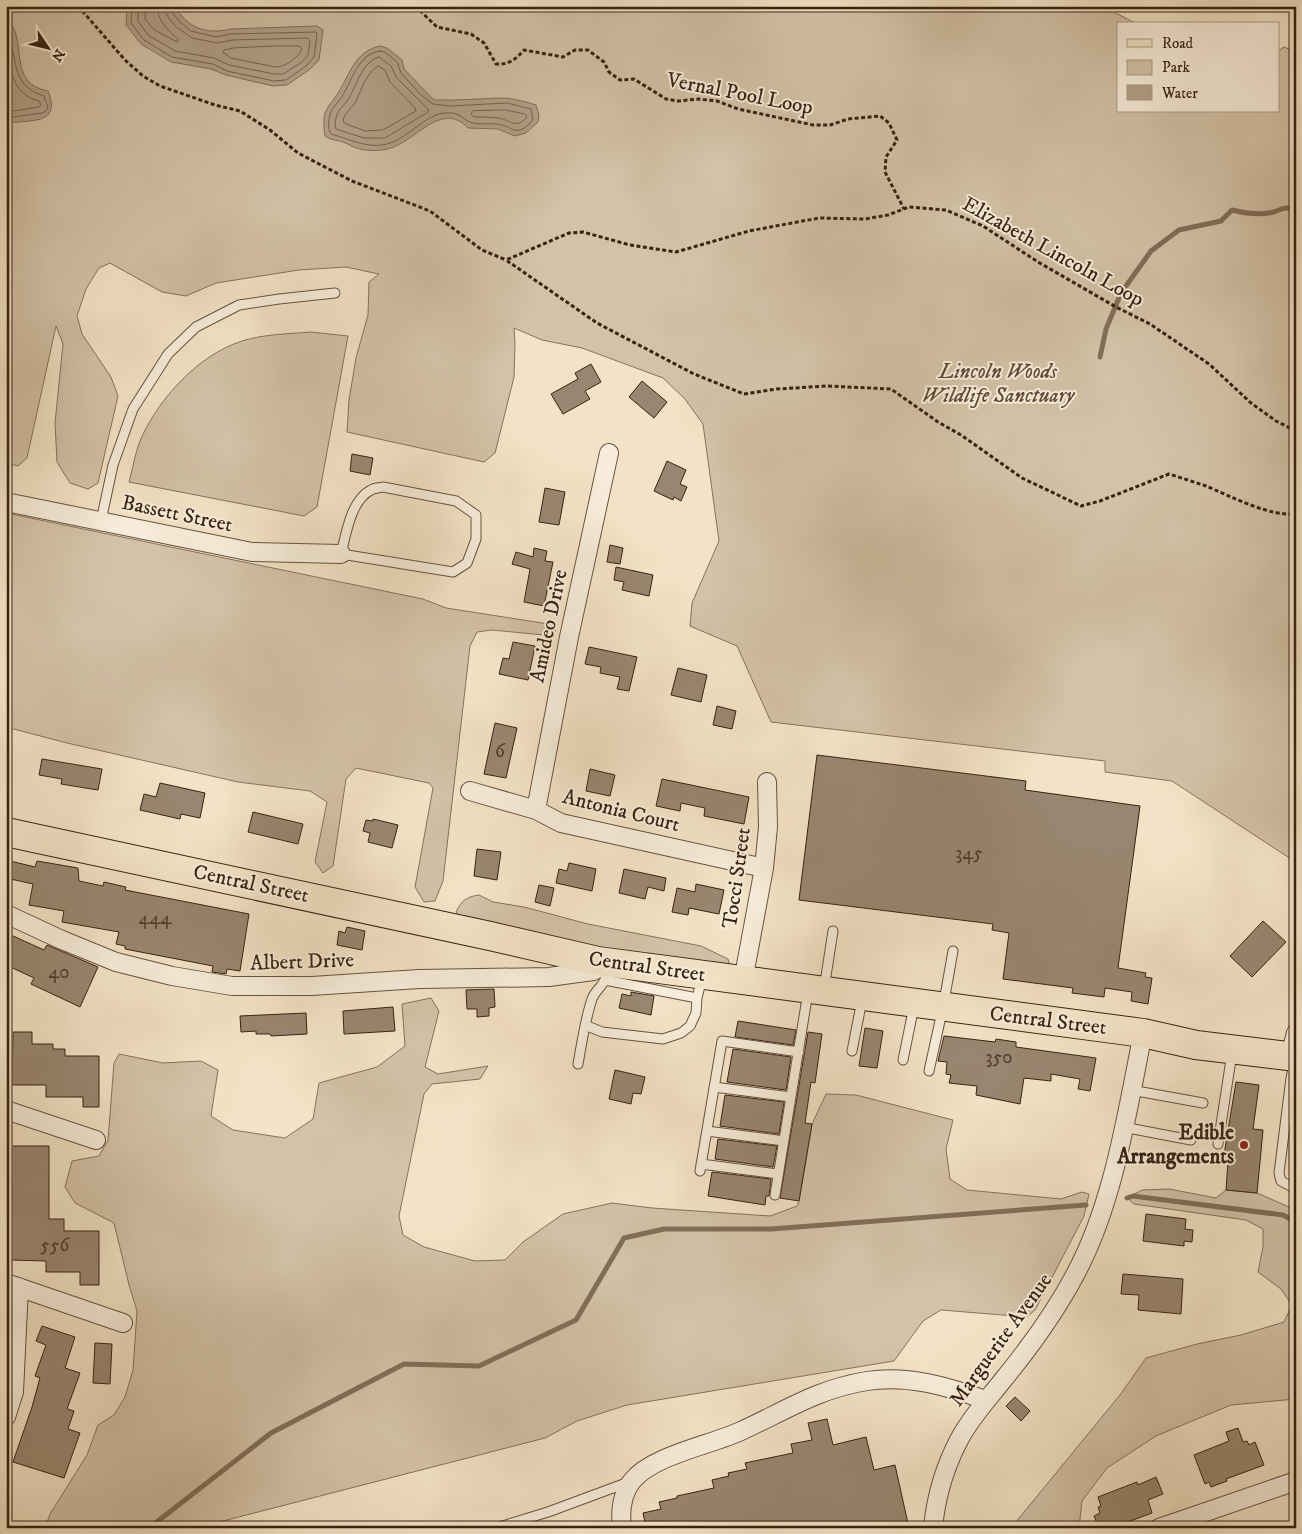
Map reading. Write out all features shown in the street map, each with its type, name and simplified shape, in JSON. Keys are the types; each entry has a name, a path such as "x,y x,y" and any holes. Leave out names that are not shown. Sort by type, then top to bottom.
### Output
{"main road":[{"name":"Central Street","path":"6,832 480,934 607,972 699,987 743,981 1143,1033 1196,1045 1233,1050 1294,1051"}],"street":[{"name":"Amideo Drive","path":"536,810 569,637 609,452"},
{"name":"Bassett Street","path":"6,502 252,552 341,554"},
{"name":"Tocci Street","path":"743,981 764,868 768,827 767,782"},
{"name":"Antonia Court","path":"470,791 536,810 562,823 764,868"},
{"name":"Albert Drive","path":"6,914 116,962 172,976 232,986 312,986 419,979 549,977 593,971 607,972"},
{"name":"Marguerite Avenue","path":"933,1528 935,1506 944,1471 960,1437 985,1400 1044,1327 1076,1274 1091,1241 1111,1184 1143,1033"},
{"path":"6,1110 96,1140"},
{"path":"6,1417 14,1392 13,1285 123,1322"},
{"path":"622,1528 622,1505 631,1481 641,1472 664,1459 740,1431 828,1390 868,1381 902,1379 952,1388 985,1400"},
{"path":"1159,1528 1184,1524 1296,1481"}],"lane":[{"path":"101,521 113,466 133,409 168,354 196,327 239,305 334,293"},
{"path":"383,487 456,501 476,515 476,539 467,562 453,572 341,554 349,519 359,500 370,490 383,487"},
{"path":"775,1195 799,1052 833,931"},
{"path":"929,1071 953,951"},
{"path":"578,1064 585,1025 593,996 607,972"},
{"path":"585,1025 602,1032 663,1040 681,1033 690,1026 696,1013 699,987"},
{"path":"852,1051 862,997"},
{"path":"903,1060 914,1004"},
{"path":"778,1174 700,1168 722,1041 799,1052"},
{"path":"1218,1144 1233,1050"},
{"path":"1294,1051 1279,1173 1281,1181 1296,1189"},
{"path":"714,1087 791,1097"},
{"path":"1131,1090 1203,1103"},
{"path":"1123,1127 1191,1140"},
{"path":"707,1131 784,1141"},
{"path":"496,1528 548,1512 631,1481"}],"path":[{"path":"78,6 124,60 143,76 160,86 215,105 240,111 270,130 298,153 352,181 430,211 482,250 506,260 597,323 694,374 744,394 777,389 827,386 891,389 1022,478 1082,506 1100,501 1169,474 1259,508 1290,515 1296,513"},
{"name":"Vernal Pool Loop","path":"415,6 437,27 470,34 484,43 496,64 505,64 516,58 524,50 563,57 575,50 588,50 604,62 609,72 620,80 634,79 666,99 678,101 717,100 738,109 813,125 830,125 848,119 880,116 890,123 897,140 886,157 885,172 904,209"},
{"name":"Elizabeth Lincoln Loop","path":"506,260 569,233 583,232 630,245 676,252 749,231 819,218 865,218 888,215 909,207 946,210 983,226 1047,267 1116,307 1150,324 1209,364 1251,403 1276,421 1296,430"}],"green space":[{"name":"Lincoln Woods Wildlife Sanctuary","path":"6,6 1102,6 1133,22 1117,22 1117,112 1280,112 1280,50 1284,47 1296,52 1296,859 1294,861 1172,781 1105,772 1105,761 771,722 737,646 690,626 692,603 719,541 703,424 685,399 663,378 582,348 542,340 514,328 514,377 495,453 484,462 347,432 349,400 356,358 368,315 369,282 379,274 346,267 299,270 216,283 186,296 162,292 110,263 99,268 86,289 77,316 82,334 111,377 118,396 98,483 88,489 70,483 57,462 55,423 63,344 56,326 27,458 18,466 6,463"},
{"path":"311,332 348,336 317,507 304,516 129,482 138,446 148,425 157,410 181,380 195,368 210,357 242,341 267,336"},
{"path":"6,513 423,599 446,608 555,625 555,632 544,635 492,630 477,632 470,646 443,881 435,901 424,902 415,887 433,788 429,783 356,768 346,779 333,866 323,873 315,862 327,802 310,791 238,782 6,727"},
{"path":"479,895 493,902 524,907 588,924 701,946 728,959 730,966 587,946 460,916 456,912 465,900"},
{"path":"431,998 439,1011 425,1067 438,1074 488,1066 480,1079 432,1084 424,1094 399,1216 403,1235 424,1247 475,1261 505,1260 523,1242 563,1214 612,1203 652,1208 770,1216 797,1206 812,1124 826,1094 856,1095 953,1120 946,1149 950,1179 967,1190 1061,1199 1082,1192 1089,1194 1084,1216 1035,1310 1027,1317 941,1310 923,1321 894,1361 627,1405 577,1421 545,1438 196,1528 45,1528 50,1514 87,1455 98,1425 114,1415 125,1397 133,1370 137,1311 114,1223 75,1203 65,1187 72,1161 99,1156 108,1140 114,1063 119,1054 163,1063 201,1061 218,1070 211,1116 233,1130 285,1138 313,1119 319,1083 377,1067 405,1046 402,1004"},
{"path":"1169,1189 1216,1198 1226,1190 1257,1193 1296,1210 1296,1399 1231,1405 1156,1436 1107,1468 1082,1501 1079,1528 1011,1528 1120,1395 1146,1358 1197,1344 1241,1335 1284,1322 1292,1305 1281,1289 1258,1272 1263,1247 1263,1229 1246,1220 1134,1204 1127,1198 1142,1190"}],"water":[{"path":"127,6 175,6 191,25 213,31 317,26 323,30 319,60 309,70 287,85 273,86 226,75 211,69 171,62 141,44 126,25"},
{"path":"6,18 13,27 17,37 22,70 27,79 35,86 48,91 51,110 42,119 6,123"},
{"path":"380,46 387,48 402,60 404,69 434,100 505,98 517,100 536,105 539,115 538,122 526,133 515,136 498,129 468,128 458,120 448,118 428,126 397,145 377,150 358,148 325,136 325,113 354,64 365,53"}],"building":[{"path":"591,364 601,382 585,391 590,399 563,414 551,394 578,379 575,373"},
{"path":"642,381 667,402 654,418 629,397"},
{"path":"352,454 373,458 370,475 350,471"},
{"path":"667,461 686,470 680,484 687,487 681,501 674,497 673,500 654,491"},
{"path":"545,488 565,492 559,525 539,522"},
{"path":"610,545 623,548 620,564 607,562"},
{"path":"534,548 547,551 545,561 553,562 544,606 524,602 530,569 512,564 516,552 533,557"},
{"path":"616,567 653,575 649,596 622,590 624,582 614,580"},
{"path":"513,642 535,646 528,680 499,674 503,658 509,659"},
{"path":"589,647 637,657 629,691 617,689 620,677 600,673 601,667 585,664"},
{"path":"678,668 707,675 701,702 671,695"},
{"path":"717,706 736,711 732,729 713,725"},
{"path":"495,723 517,728 506,778 484,774"},
{"path":"817,755 1026,781 1025,790 1140,806 1118,968 1146,973 1145,977 1152,978 1148,1004 1131,1001 1132,992 1105,988 1104,997 1072,993 1073,988 1003,979 1009,933 992,930 993,924 799,900"},
{"path":"42,759 102,769 98,790 61,784 62,779 39,775"},
{"path":"590,769 615,775 610,796 586,791"},
{"path":"662,779 749,797 744,824 704,816 705,808 681,803 680,811 656,806"},
{"path":"160,783 205,793 200,818 181,814 180,819 140,810 144,794 156,797"},
{"path":"253,812 303,824 298,844 248,832"},
{"path":"373,819 398,825 392,848 368,842 370,833 363,831 366,820 373,821"},
{"path":"477,849 501,852 497,880 474,876"},
{"path":"6,860 35,867 37,861 78,868 79,881 103,886 104,882 126,887 125,890 249,914 240,971 227,969 226,974 212,972 213,966 125,949 125,946 116,944 119,932 62,922 64,911 29,905 33,884 6,878"},
{"path":"569,863 596,869 592,891 556,883 559,869 567,871"},
{"path":"624,869 666,878 664,891 648,887 645,899 619,893"},
{"path":"696,884 724,890 719,914 689,908 688,915 672,912 677,888 695,892"},
{"path":"539,885 554,888 550,906 535,902"},
{"path":"1263,921 1286,942 1252,977 1230,956"},
{"path":"347,927 365,931 362,950 337,945 339,931 345,933"},
{"path":"11,935 44,950 47,945 98,967 80,1007 31,984 34,978 6,965 6,946"},
{"path":"494,989 495,1007 489,1008 489,1016 477,1017 477,1009 467,1009 466,990"},
{"path":"631,992 654,996 651,1015 619,1008 622,994 631,996"},
{"path":"393,1007 395,1031 344,1034 343,1011"},
{"path":"306,1013 307,1034 271,1036 270,1034 256,1034 256,1031 241,1032 240,1016"},
{"path":"738,1021 796,1030 793,1045 735,1037"},
{"path":"865,1028 883,1031 877,1068 859,1066"},
{"path":"13,1032 32,1032 32,1044 53,1044 53,1049 65,1049 65,1056 99,1056 99,1107 83,1107 83,1097 46,1097 46,1085 12,1085"},
{"path":"808,1032 822,1034 815,1083 811,1082 805,1123 812,1124 799,1201 780,1198"},
{"path":"944,1036 995,1042 996,1039 1016,1042 1016,1047 1096,1058 1090,1091 1078,1089 1080,1079 1051,1074 1051,1081 1024,1078 1020,1104 976,1095 977,1086 949,1083 951,1075 946,1074 947,1062 938,1061"},
{"path":"733,1049 791,1057 786,1090 727,1082"},
{"path":"615,1070 645,1077 641,1094 633,1093 631,1104 609,1099"},
{"name":"Edible Arrangements","path":"1236,1082 1259,1085 1253,1129 1263,1130 1257,1193 1226,1190 1228,1162 1223,1161"},
{"path":"725,1095 784,1102 779,1134 720,1126"},
{"path":"718,1139 777,1146 773,1167 715,1159"},
{"path":"6,1146 49,1146 49,1219 64,1219 64,1231 99,1231 99,1285 80,1285 80,1272 46,1272 46,1261 11,1260 12,1187 6,1187"},
{"path":"712,1172 771,1179 769,1196 766,1196 765,1205 708,1196"},
{"path":"1146,1214 1186,1219 1185,1229 1193,1230 1192,1242 1184,1241 1184,1246 1143,1241"},
{"path":"1123,1274 1183,1279 1181,1314 1138,1310 1139,1295 1121,1294"},
{"path":"42,1326 75,1337 65,1368 80,1373 67,1409 74,1411 68,1429 80,1433 64,1478 13,1462 40,1378 35,1376 46,1345 36,1341"},
{"path":"95,1343 112,1344 110,1384 93,1383"},
{"path":"1015,1397 1030,1411 1021,1421 1006,1406"},
{"path":"827,1419 833,1445 866,1437 874,1470 895,1465 909,1528 646,1528 643,1513 661,1509 659,1502 714,1488 712,1480 729,1476 728,1473 747,1469 745,1463 793,1453 791,1444 812,1440 808,1423"},
{"path":"1238,1428 1243,1442 1247,1441 1249,1445 1255,1442 1264,1465 1226,1479 1227,1481 1211,1487 1209,1482 1205,1484 1194,1455 1229,1441 1226,1432"},
{"path":"1156,1477 1163,1494 1148,1500 1152,1513 1114,1527 1112,1523 1099,1528 1094,1516 1100,1513 1098,1507 1101,1506 1098,1497 1137,1482 1138,1485"}],"waterway":[{"path":"1100,357 1106,329 1121,293 1151,251 1179,230 1221,221 1232,210 1260,214 1284,208 1296,209"},
{"path":"1127,1198 1133,1196 1283,1215 1296,1222"},
{"path":"149,1528 271,1433 404,1364 479,1366 576,1320 624,1238 664,1229 771,1229 1086,1205"}],"place":[{"name":"Edible Arrangements","path":"1244,1145"}]}
